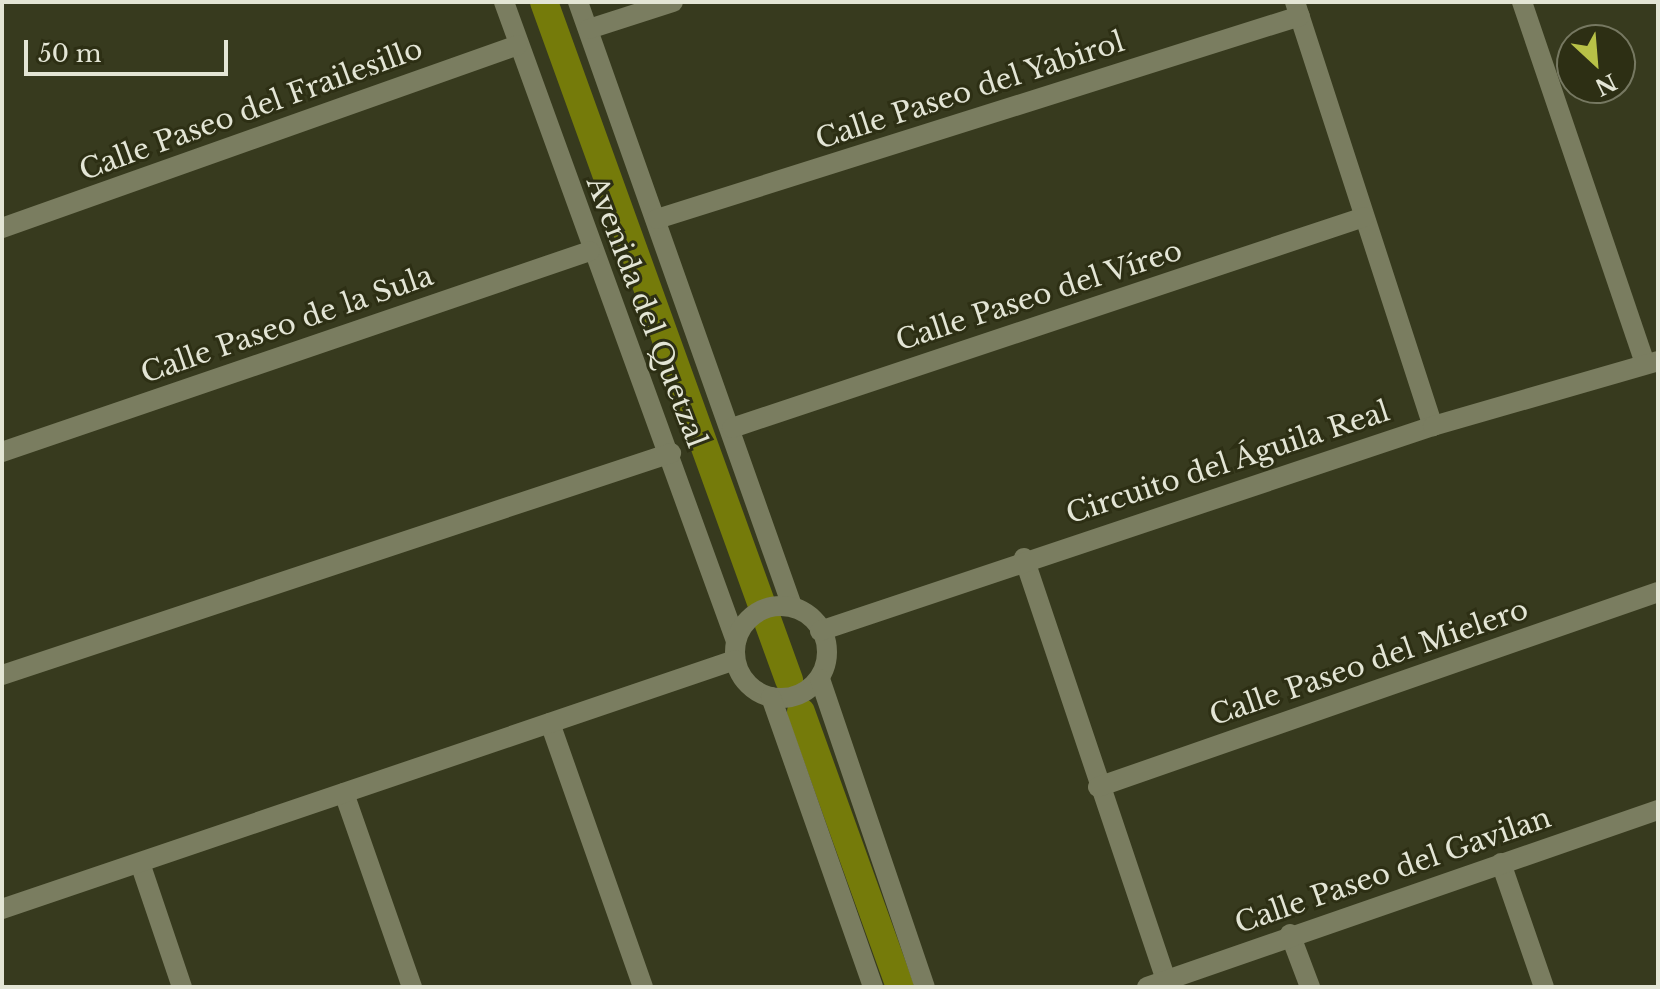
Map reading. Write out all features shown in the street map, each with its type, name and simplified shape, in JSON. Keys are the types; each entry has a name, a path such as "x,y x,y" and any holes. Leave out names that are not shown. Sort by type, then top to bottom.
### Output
{"street":[{"name":"Avenida del Quetzal","path":"504,2 590,251 742,634"},
{"name":"Avenida del Quetzal","path":"578,2 732,428 792,606"},
{"path":"589,29 673,2"},
{"path":"1522,2 1652,362"},
{"path":"1298,9 1433,426"},
{"name":"Calle Paseo del Yabirol","path":"657,219 1298,9"},
{"name":"Calle Paseo del Frailesillo","path":"2,228 518,45"},
{"name":"Calle Paseo del Víreo","path":"732,428 1364,217"},
{"name":"Calle Paseo de la Sula","path":"2,452 590,251"},
{"name":"Circuito del Águila Real","path":"820,631 1024,558 1433,426 1652,362"},
{"path":"2,675 671,453"},
{"path":"1024,558 1157,984"},
{"name":"Calle Paseo del Mielero","path":"1098,787 1658,592"},
{"path":"2,909 550,723 742,634 792,606 808,613 820,631 828,662 820,679 790,698 771,697 748,684 742,634"},
{"path":"820,679 925,987"},
{"path":"771,697 873,987"},
{"path":"550,723 643,987"},
{"path":"344,793 412,987"},
{"name":"Calle Paseo del Gavilan","path":"1157,984 1290,934 1658,810"},
{"path":"140,863 182,987"},
{"path":"1501,863 1544,987"},
{"path":"1290,934 1310,987"}],"waterway":[{"path":"544,2 789,680"},
{"path":"801,712 900,987"}]}
